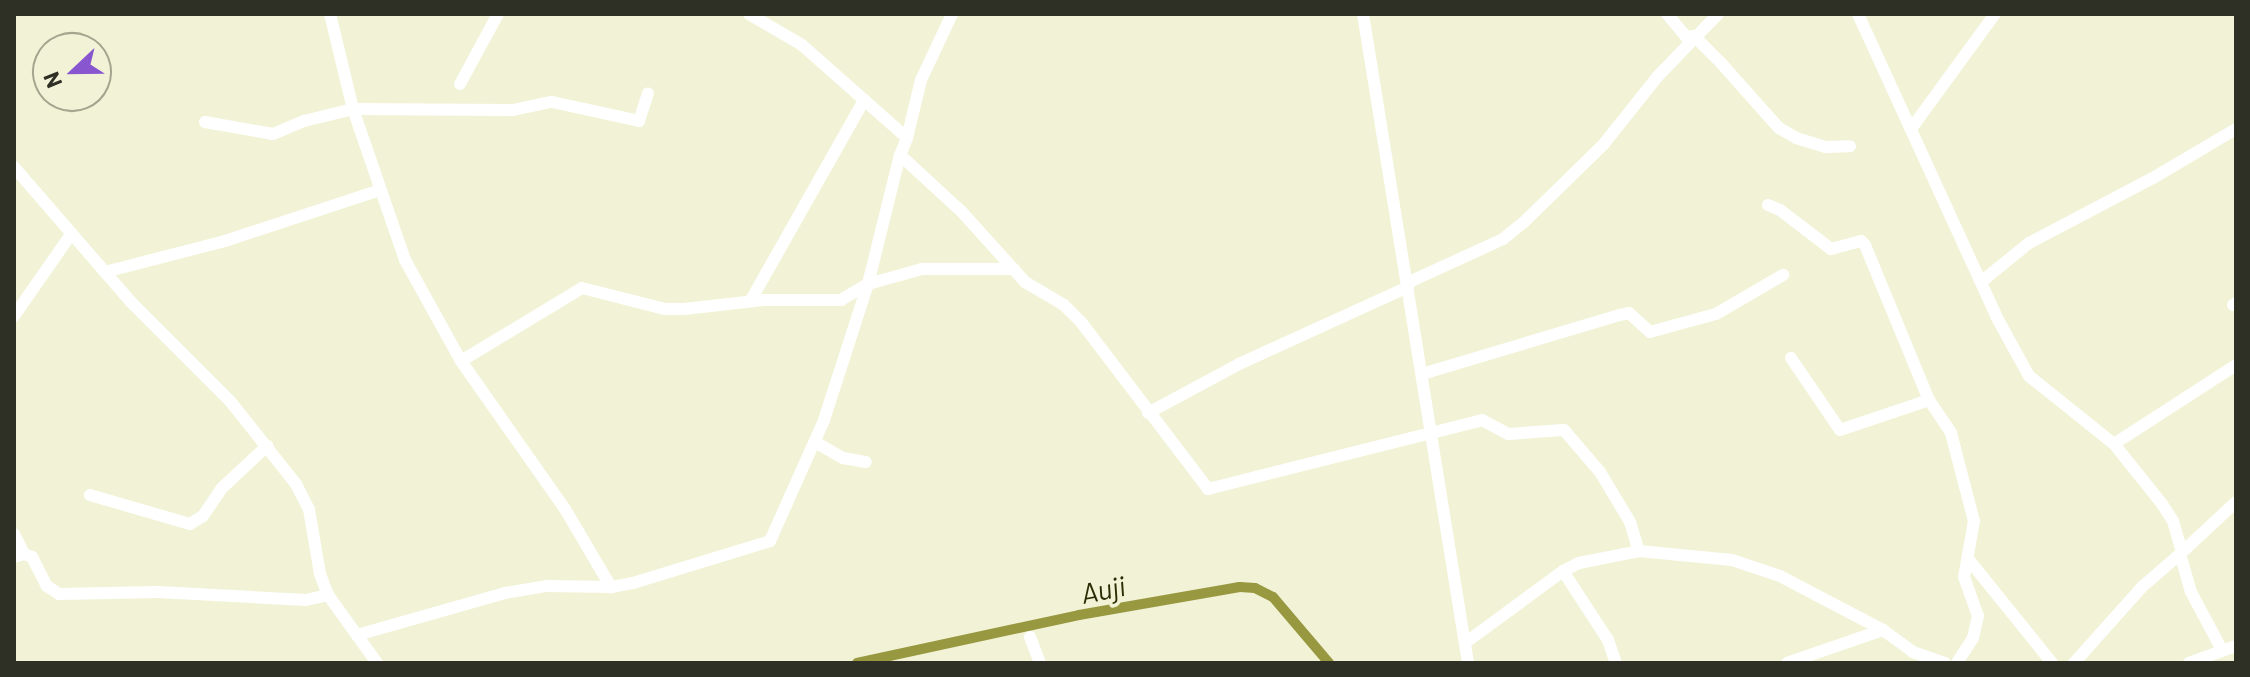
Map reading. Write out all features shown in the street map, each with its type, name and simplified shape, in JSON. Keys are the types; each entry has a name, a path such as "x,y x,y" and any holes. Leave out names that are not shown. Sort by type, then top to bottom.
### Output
{"street":[{"path":"330,14 353,109 405,260 461,361 565,509 611,587"},
{"path":"460,84 498,14"},
{"path":"749,14 802,45 907,138"},
{"path":"357,635 505,593 547,586 611,587 658,577 770,541 815,442 868,284 921,80 952,14"},
{"path":"1363,14 1468,663"},
{"path":"1667,14 1686,37 1694,36"},
{"path":"1148,413 1239,364 1492,245 1523,223 1603,145 1694,36 1718,14"},
{"path":"1858,14 1981,282 2029,376 2114,444 2162,504 2173,521 2191,592 2222,650"},
{"path":"1911,129 1995,14"},
{"path":"1694,36 1779,128 1796,138 1826,147 1850,146"},
{"path":"205,122 273,134 304,121 353,109 513,110 552,102 639,121 648,93"},
{"path":"751,300 864,100"},
{"path":"1981,282 2029,243 2153,178 2236,129"},
{"path":"900,155 962,212 1025,282 1064,305 1081,322 1200,482 1214,490 1303,463 1482,420 1508,434 1564,430 1600,472 1630,522 1639,551"},
{"path":"14,167 105,272 230,401 304,496 320,574 328,595 377,663"},
{"path":"105,272 225,241 380,190"},
{"path":"1768,205 1780,210 1831,249 1861,241 1865,245 1929,400 1951,433 1974,521 1965,583 1978,616 1973,638 1957,663"},
{"path":"14,316 72,233"},
{"path":"461,361 582,288 665,309 751,300 841,300 868,284 922,269 1014,269"},
{"path":"1422,374 1629,313 1650,332 1716,314 1783,275"},
{"path":"1791,358 1840,430 1929,400"},
{"path":"2114,444 2236,365"},
{"path":"815,442 843,458 866,462"},
{"path":"90,495 190,524 203,516 222,488 267,446"},
{"path":"2074,663 2142,587 2236,502"},
{"path":"14,534 19,555 32,557 47,586 59,594 158,592 306,600 328,595"},
{"path":"1465,643 1563,571 1579,563 1639,551 1744,564 1802,586 1883,630 1913,652 1945,663"},
{"path":"1969,560 2052,663"},
{"path":"1563,571 1608,640 1616,663"},
{"path":"1787,663 1883,630"},
{"path":"1030,637 1040,663"},
{"path":"2191,663 2207,654 2236,646"}],"waterway":[{"name":"Auji","path":"857,663 1079,615 1240,587 1255,588 1273,597 1329,663"}]}
